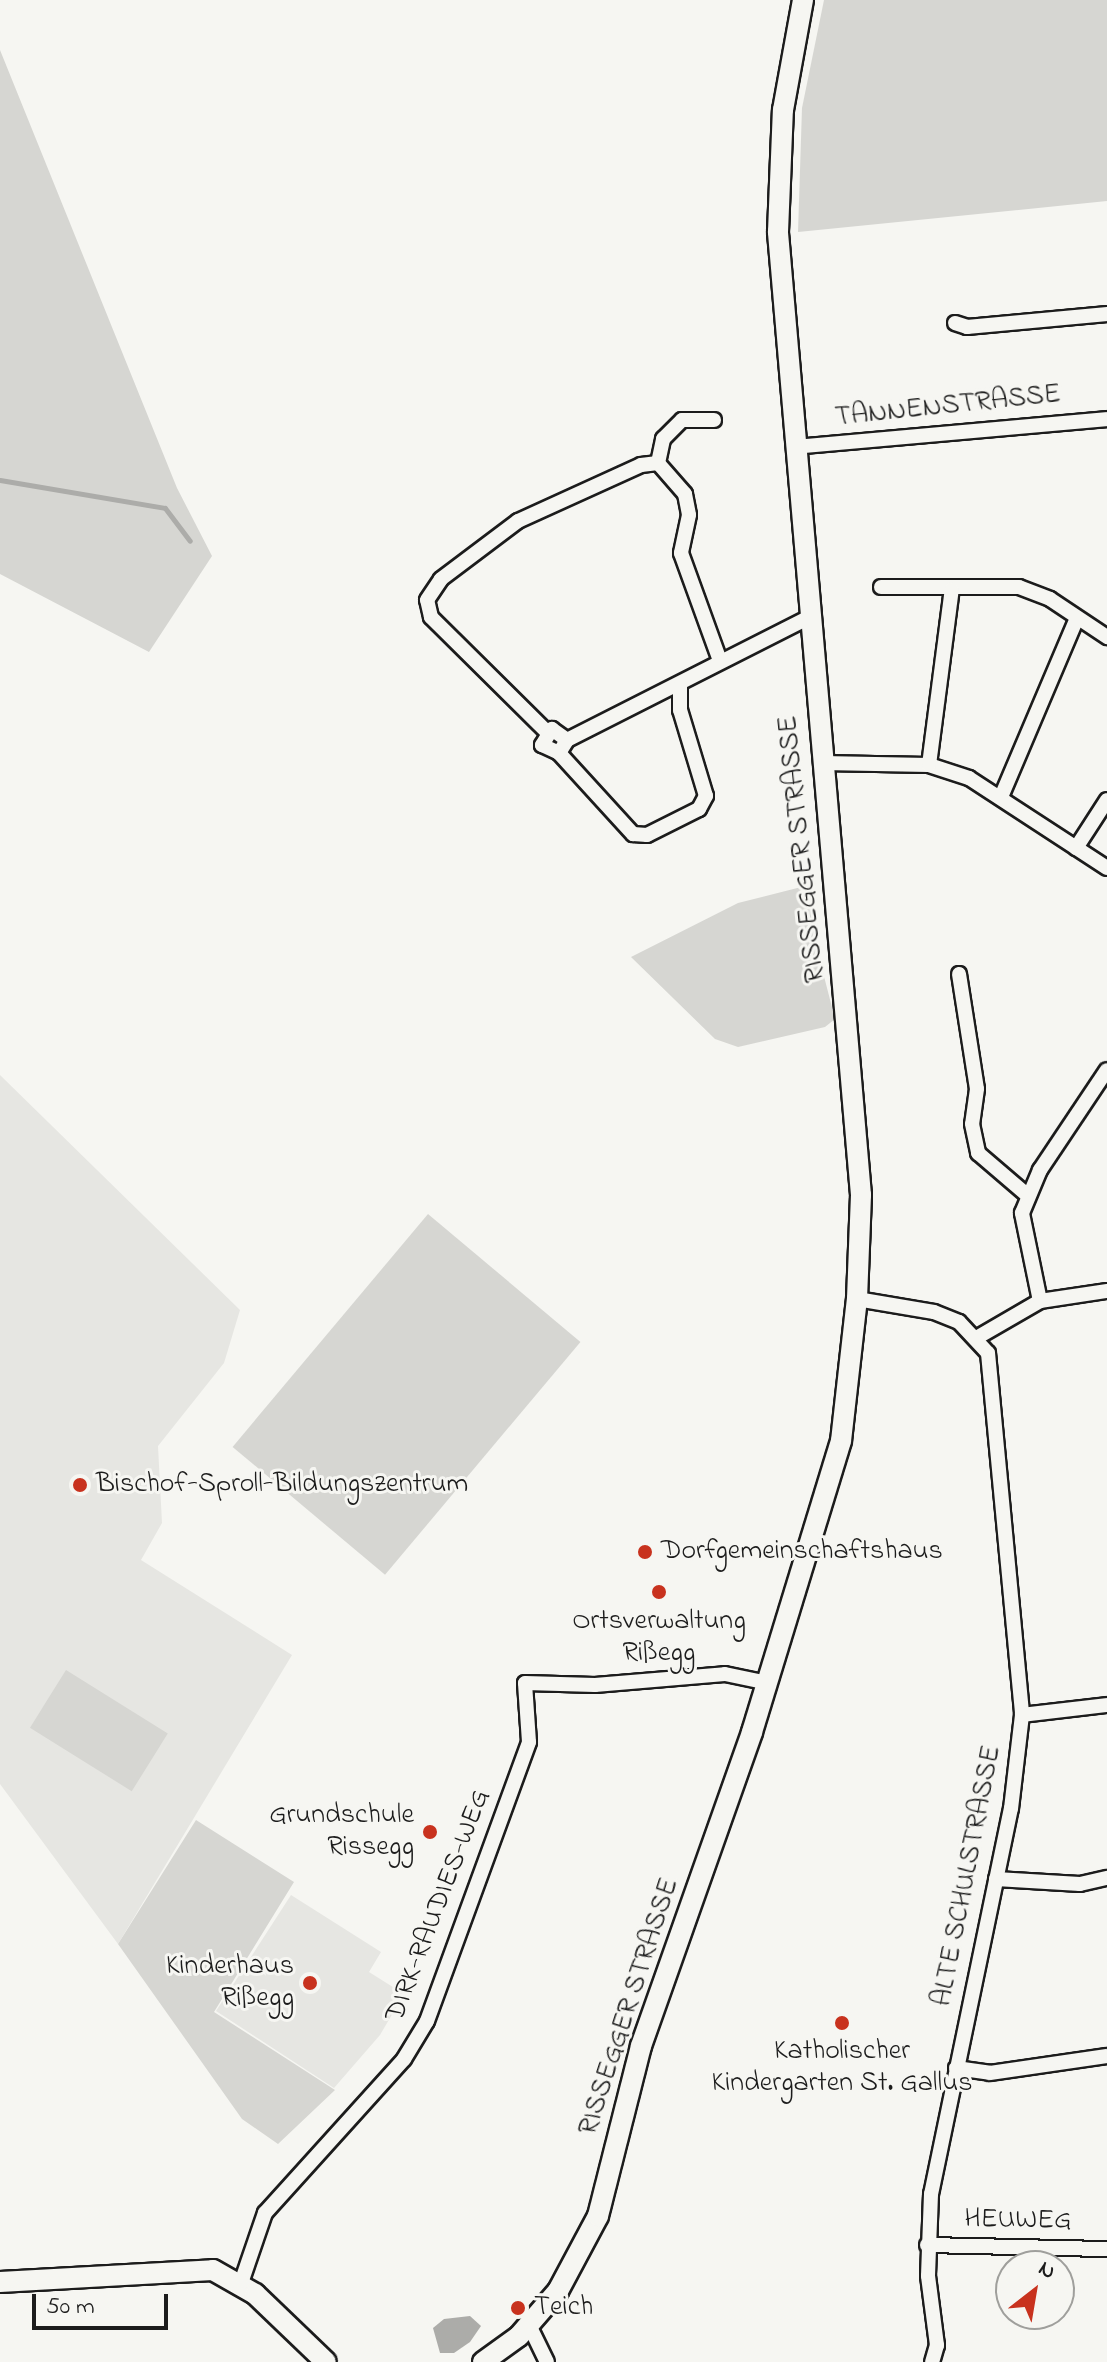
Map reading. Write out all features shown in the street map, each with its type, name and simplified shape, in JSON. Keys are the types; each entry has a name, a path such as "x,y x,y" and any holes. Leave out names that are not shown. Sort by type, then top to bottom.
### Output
{"street":[{"name":"RISSEGGER STRASSE","path":"483,2362 529,2325 571,2271 598,2216 641,2046 768,1683 834,1474 857,1299 861,1195 794,447 778,232 783,110 803,0"},
{"path":"955,323 967,327 1107,314"},
{"name":"TANNENSTRASSE","path":"794,447 1107,419"},
{"path":"658,463 663,439 682,420 714,420"},
{"path":"658,463 685,494 689,515 681,553 720,661"},
{"path":"658,463 641,465 518,521 441,579 427,600 431,617 546,731 559,730 563,746 633,834 647,835 699,809 706,796 680,710 680,686"},
{"path":"881,587 1019,587 1107,637"},
{"path":"929,765 952,589"},
{"path":"563,746 809,617"},
{"path":"1001,797 1077,618"},
{"path":"822,763 929,765 969,778 1107,868"},
{"path":"1076,848 1107,800"},
{"path":"959,974 977,1089 972,1124 978,1153 1027,1195"},
{"path":"1040,1301 1022,1213 1027,1195 1107,1070"},
{"path":"857,1299 934,1312 978,1337 1040,1301 1107,1291"},
{"name":"ALTE SCHULSTRASSE","path":"932,2362 937,2345 927,2245 931,2194 1011,1808 1022,1715 992,1374 978,1337"},
{"name":"DIRK-RAUDIES-WEG","path":"241,2283 265,2213 404,2059 427,2021 529,1742 525,1683 595,1685 725,1674 768,1683"},
{"path":"1022,1715 1107,1705"},
{"path":"996,1879 1080,1884 1107,1878"},
{"path":"956,2068 990,2073 1107,2056"},
{"name":"HEUWEG","path":"927,2245 1107,2249"},
{"path":"0,2282 198,2268 241,2283 326,2362"},
{"path":"529,2325 547,2362"}],"shaded area":[{"path":"824,0 1107,0 1107,201 798,232 802,108"},
{"path":"0,50 177,488 212,556 149,652 0,574"},
{"path":"813,884 818,953 835,1019 825,1027 738,1047 715,1039 631,957 738,903"},
{"name":"Bischof-Sproll-Bildungszentrum","path":"0,1075 240,1310 224,1363 158,1446 162,1523 141,1560 292,1655 118,1944 0,1784"},
{"path":"428,1214 580,1342 385,1575 233,1447"},
{"path":"66,1670 168,1734 132,1791 30,1728"},
{"path":"196,1820 294,1882 214,2012 335,2090 278,2144 242,2119 118,1944"},
{"name":"Kinderhaus Rißegg","path":"291,1895 381,1952 369,1972 404,1994 380,2035 334,2088 216,2011"},
{"path":"470,2316 481,2326 470,2342 454,2353 440,2353 433,2328 444,2319"}],"waterway":[{"path":"0,480 165,508 190,541"}],"place":[{"name":"Bischof-Sproll-Bildungszentrum","path":"80,1485"},
{"name":"Dorfgemeinschaftshaus","path":"645,1552"},
{"name":"Ortsverwaltung Rißegg","path":"659,1592"},
{"name":"Grundschule Rissegg","path":"430,1832"},
{"name":"Kinderhaus Rißegg","path":"310,1983"},
{"name":"Katholischer Kindergarten St. Gallus","path":"842,2023"},
{"name":"Teich","path":"518,2308"}]}
